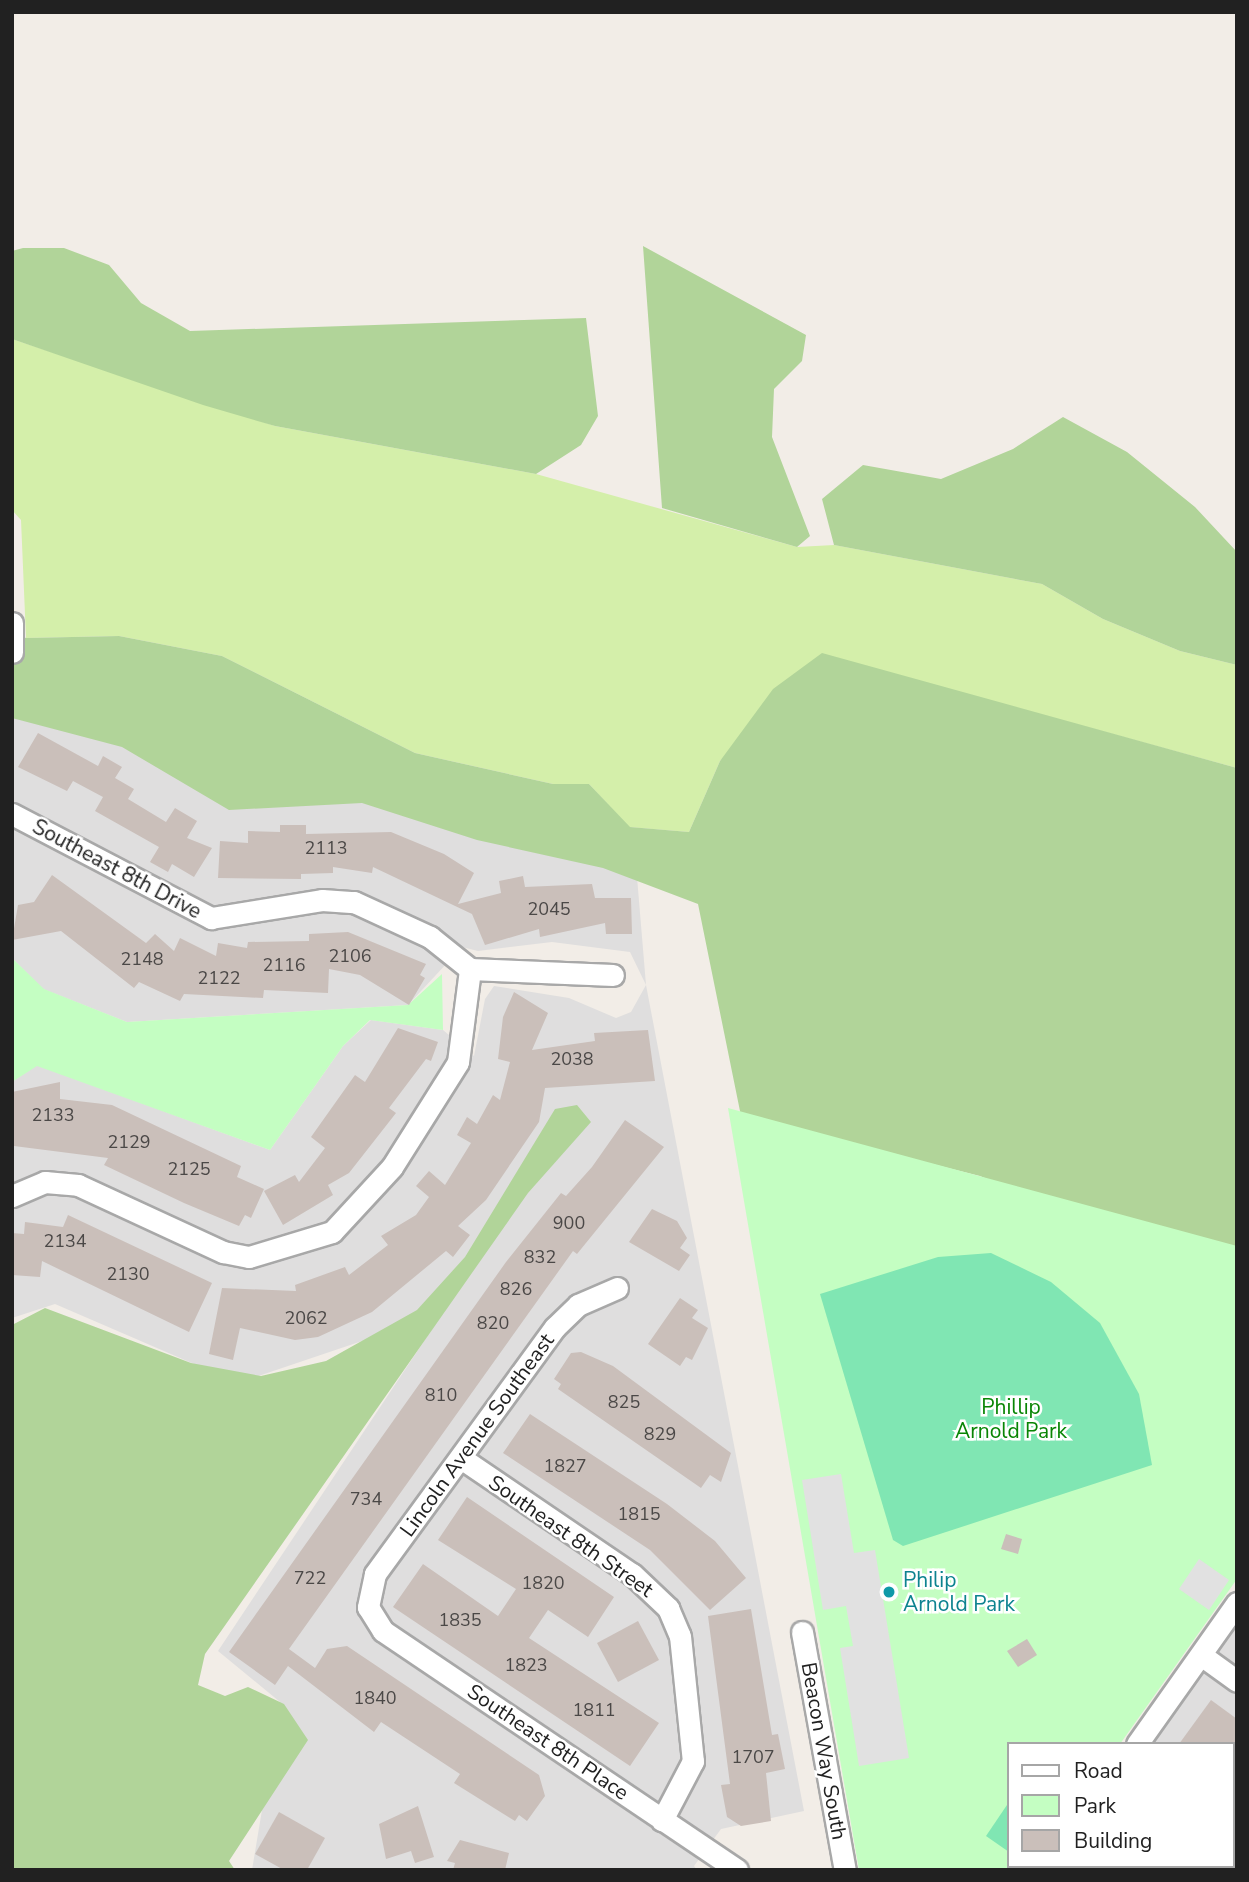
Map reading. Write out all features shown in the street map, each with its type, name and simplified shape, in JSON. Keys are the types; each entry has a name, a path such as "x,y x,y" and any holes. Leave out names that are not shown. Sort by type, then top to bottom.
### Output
{"street":[{"path":"12,623 12,652"},
{"name":"Southeast 8th Drive","path":"15,821 211,918 322,900 354,902 430,937 470,969"},
{"path":"12,1196 45,1182 78,1185 223,1252 249,1257 332,1232 392,1167 458,1062 470,969 613,975"},
{"name":"Lincoln Avenue Southeast","path":"368,1607 375,1574 555,1327 578,1305 617,1288"},
{"name":"Southeast 8th Street","path":"461,1458 632,1574 668,1608 680,1636 693,1761 662,1820"},
{"path":"1138,1742 1237,1603"},
{"name":"Southeast 8th Place","path":"368,1607 383,1631 737,1870"},
{"name":"Beacon Way South","path":"802,1632 845,1870"},
{"path":"1201,1655 1237,1681"}],"shaded area":[{"path":"12,690 637,877 646,985 630,952 552,942 478,951 462,947 408,1005 127,1022 43,989 12,958"},
{"path":"646,985 804,1811 721,1829 694,1866 697,1870 252,1870 280,1702 218,1651 442,1314 238,1383 55,1304 12,1318 12,1082 37,1065 270,1150 343,1046 371,1020 443,1030 474,1056 485,999 494,986 569,998 616,1018 631,1012"},
{"path":"841,1474 854,1553 875,1550 909,1758 859,1766 840,1648 853,1646 846,1606 823,1610 802,1480"},
{"path":"1199,1559 1229,1580 1209,1610 1179,1589"},
{"path":"1237,1621 1237,1870 1057,1870 1235,1868 1235,1742 1149,1742"}],"green space":[{"path":"643,246 806,335 802,361 774,389 772,437 810,536 797,547 662,508"},
{"path":"23,248 64,248 109,265 141,303 190,331 586,318 598,416 581,445 536,474 275,426 203,405 12,339 12,251"},
{"path":"12,339 275,426 536,474 797,547 834,545 1042,584 1103,619 1180,651 1237,665 1237,768 823,655 720,761 689,832 629,827 589,784 553,784 415,753 222,656 119,636 26,638 21,520 12,510"},
{"path":"1063,417 1127,452 1195,507 1237,552 1237,665 1180,651 1103,619 1042,584 834,545 822,499 863,465 941,479 1013,449"},
{"path":"12,631 26,638 119,636 222,656 415,753 553,784 589,784 630,827 689,832 720,761 773,689 822,653 1237,768 1237,1285 980,1176 741,1116 698,904 603,868 477,840 362,803 229,810 122,747 12,718"},
{"path":"12,958 44,989 127,1022 408,1005 442,974 443,1030 370,1020 343,1046 270,1150 37,1066 12,1082"},
{"path":"577,1105 591,1122 528,1193 205,1654 198,1685 225,1696 248,1687 284,1704 308,1740 229,1861 235,1870 12,1870 12,1325 45,1308 191,1363 261,1376 326,1361 417,1310 465,1257 555,1109"},
{"name":"Phillip Arnold Park","path":"728,1108 1237,1246 1237,1579 1121,1742 1007,1742 1007,1868 1031,1870 859,1870"},
{"path":"991,1253 1051,1282 1100,1323 1139,1394 1152,1465 903,1546 893,1540 820,1294 938,1257"},
{"path":"1007,1805 1007,1851 986,1836"}],"building":[{"path":"38,733 98,766 103,756 122,767 115,778 134,789 128,799 166,822 175,808 197,821 187,838 212,848 194,877 172,864 168,872 150,862 159,847 95,811 103,797 73,781 67,791 18,767"},
{"path":"280,825 306,825 306,834 391,832 444,854 474,873 458,904 501,893 499,881 523,876 525,887 592,884 595,898 631,898 632,934 606,934 605,923 540,937 539,929 485,945 472,914 373,867 372,873 333,867 333,873 301,874 301,879 218,878 220,841 248,843 248,831 280,832"},
{"path":"52,875 146,943 155,934 174,951 180,938 216,956 218,943 247,948 248,942 309,941 309,934 348,932 426,964 420,975 425,978 409,1005 360,975 329,969 328,993 264,990 263,998 184,994 180,1001 139,982 134,988 61,931 12,940 18,905 34,902"},
{"path":"514,992 548,1013 532,1050 595,1041 594,1033 648,1030 655,1081 545,1088 539,1122 486,1200 458,1226 470,1235 453,1257 446,1251 372,1312 318,1337 295,1340 240,1328 233,1360 209,1354 222,1288 296,1291 295,1285 345,1267 349,1275 388,1245 381,1236 416,1215 429,1197 416,1186 429,1171 445,1185 471,1143 457,1135 467,1117 477,1124 493,1095 500,1100 510,1062 498,1059 503,1017"},
{"path":"398,1028 438,1042 431,1061 426,1059 389,1108 396,1113 349,1173 328,1185 333,1195 283,1225 264,1191 295,1175 299,1182 325,1148 311,1137 355,1075 365,1082"},
{"path":"60,1082 60,1099 112,1105 241,1166 237,1177 264,1189 251,1218 245,1215 239,1226 184,1203 104,1165 108,1158 14,1146 12,1092"},
{"path":"625,1120 664,1147 577,1254 573,1251 289,1649 315,1668 327,1649 347,1646 539,1775 545,1796 527,1821 519,1815 515,1821 454,1783 460,1774 381,1722 374,1732 288,1666 275,1685 229,1652 506,1262 561,1193 566,1196 592,1167"},
{"path":"652,1209 677,1221 687,1238 680,1248 690,1255 679,1271 629,1242"},
{"path":"68,1215 212,1283 189,1332 42,1261 40,1277 12,1275 12,1233 24,1234 25,1222 63,1227"},
{"path":"680,1298 698,1310 692,1318 708,1328 692,1360 686,1357 680,1366 648,1344"},
{"path":"581,1352 613,1366 731,1453 721,1482 710,1475 701,1488 558,1389 561,1384 554,1379 571,1353"},
{"path":"530,1414 667,1504 715,1541 746,1578 710,1610 650,1550 503,1453"},
{"path":"467,1497 614,1597 588,1637 548,1610 529,1638 659,1723 630,1766 393,1607 423,1564 498,1616 516,1589 438,1540"},
{"path":"1006,1534 1022,1539 1018,1554 1001,1549"},
{"path":"751,1609 772,1735 778,1734 785,1769 766,1773 771,1821 741,1826 727,1817 721,1785 730,1784 708,1616"},
{"path":"638,1621 659,1660 618,1682 597,1643"},
{"path":"1027,1639 1037,1655 1018,1667 1007,1651"},
{"path":"1211,1700 1237,1719 1237,1744 1180,1742"},
{"path":"418,1806 434,1857 415,1863 411,1851 386,1859 379,1824"},
{"path":"279,1812 325,1838 307,1870 284,1870 255,1854"},
{"path":"460,1840 509,1853 505,1870 453,1870 455,1863 447,1861"}],"place":[{"name":"Philip Arnold Park","path":"889,1592"}]}
